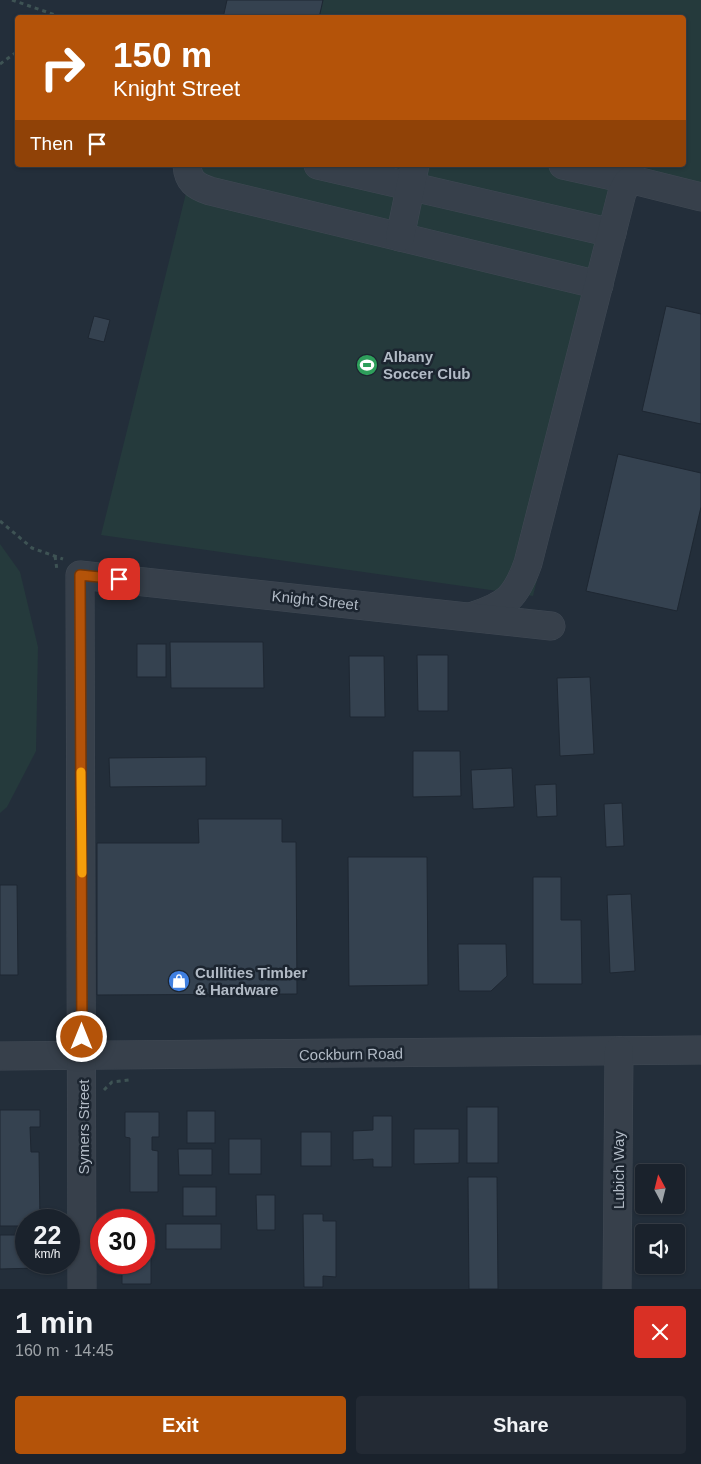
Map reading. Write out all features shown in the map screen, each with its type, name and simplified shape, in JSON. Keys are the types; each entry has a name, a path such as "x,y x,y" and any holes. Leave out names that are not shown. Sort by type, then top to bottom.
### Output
{"street":[{"path":"187,167 190,180 198,187 210,191 599,285"},
{"path":"335,167 413,176 612,232"},
{"path":"572,167 701,197"},
{"path":"400,236 413,176"},
{"path":"469,617 493,609 505,602 521,585 528,564 622,194 627,183 631,180"},
{"name":"Knight Street","path":"80,575 551,626"},
{"name":"Symers Street","path":"80,575 82,1289"},
{"name":"Cockburn Road","path":"0,1056 701,1050"},
{"name":"Lubich Way","path":"617,1289 619,1051"}],"path":[{"path":"12,0 55,15"},
{"path":"0,64 15,53"},
{"path":"0,521 32,548 70,562 80,575"}],"green space":[{"name":"Albany Soccer Club","path":"235,0 701,0 701,195 637,181 533,596 101,535 193,167 686,167 686,15 231,15"},
{"path":"0,544 20,572 38,647 36,751 7,807 0,813"}],"building":[{"path":"227,0 323,0 320,15 224,15"},
{"path":"666,306 701,314 701,424 642,411"},
{"path":"94,316 110,320 104,342 88,338"},
{"path":"618,454 701,473 701,507 677,611 586,591"},
{"path":"170,642 263,642 264,688 171,688"},
{"path":"137,644 166,644 166,677 137,677"},
{"path":"417,655 448,655 448,711 418,711"},
{"path":"349,656 384,656 385,717 350,717"},
{"path":"590,677 594,754 560,756 557,678"},
{"path":"413,751 460,751 461,796 413,797"},
{"path":"206,757 206,786 110,787 109,758"},
{"path":"512,768 514,807 473,809 471,770"},
{"path":"556,784 557,816 537,817 535,785"},
{"path":"622,803 624,846 606,847 604,804"},
{"path":"198,819 282,819 282,842 296,842 297,994 97,995 97,843 199,843"},
{"path":"348,857 427,857 428,985 349,986"},
{"path":"533,877 561,877 561,920 581,920 582,984 533,984"},
{"path":"0,885 17,885 18,975 0,975"},
{"path":"631,894 635,971 610,973 607,895"},
{"path":"458,944 506,944 507,976 491,991 459,991"},
{"path":"467,1107 498,1107 498,1163 467,1163"},
{"path":"0,1110 40,1110 40,1127 30,1127 31,1152 39,1152 40,1209 15,1209 15,1226 0,1226"},
{"path":"187,1111 215,1111 215,1143 187,1143"},
{"path":"125,1112 159,1112 159,1137 152,1137 152,1150 158,1151 158,1192 130,1192 130,1138 125,1137"},
{"path":"373,1116 392,1116 392,1167 373,1167 373,1159 353,1160 353,1131 373,1130"},
{"path":"414,1129 459,1129 459,1163 414,1164"},
{"path":"301,1132 331,1132 331,1166 301,1166"},
{"path":"229,1139 261,1139 261,1174 229,1174"},
{"path":"178,1149 212,1149 212,1175 179,1175"},
{"path":"468,1177 497,1177 498,1289 469,1289"},
{"path":"183,1187 216,1187 216,1216 183,1216"},
{"path":"256,1195 275,1195 275,1230 257,1230"},
{"path":"303,1214 323,1214 323,1221 336,1221 336,1277 323,1276 323,1287 304,1287"},
{"path":"166,1224 221,1224 221,1249 166,1249"},
{"path":"0,1235 15,1235 15,1269 0,1269"},
{"path":"122,1274 151,1274 151,1284 122,1284"}],"slow traffic":[{"path":"81,772 82,873"}],"place":[{"name":"Albany Soccer Club","path":"367,365"},
{"name":"Cullities Timber & Hardware","path":"179,981"}],"route":[{"path":"82,1037 80,575 119,579"}]}
